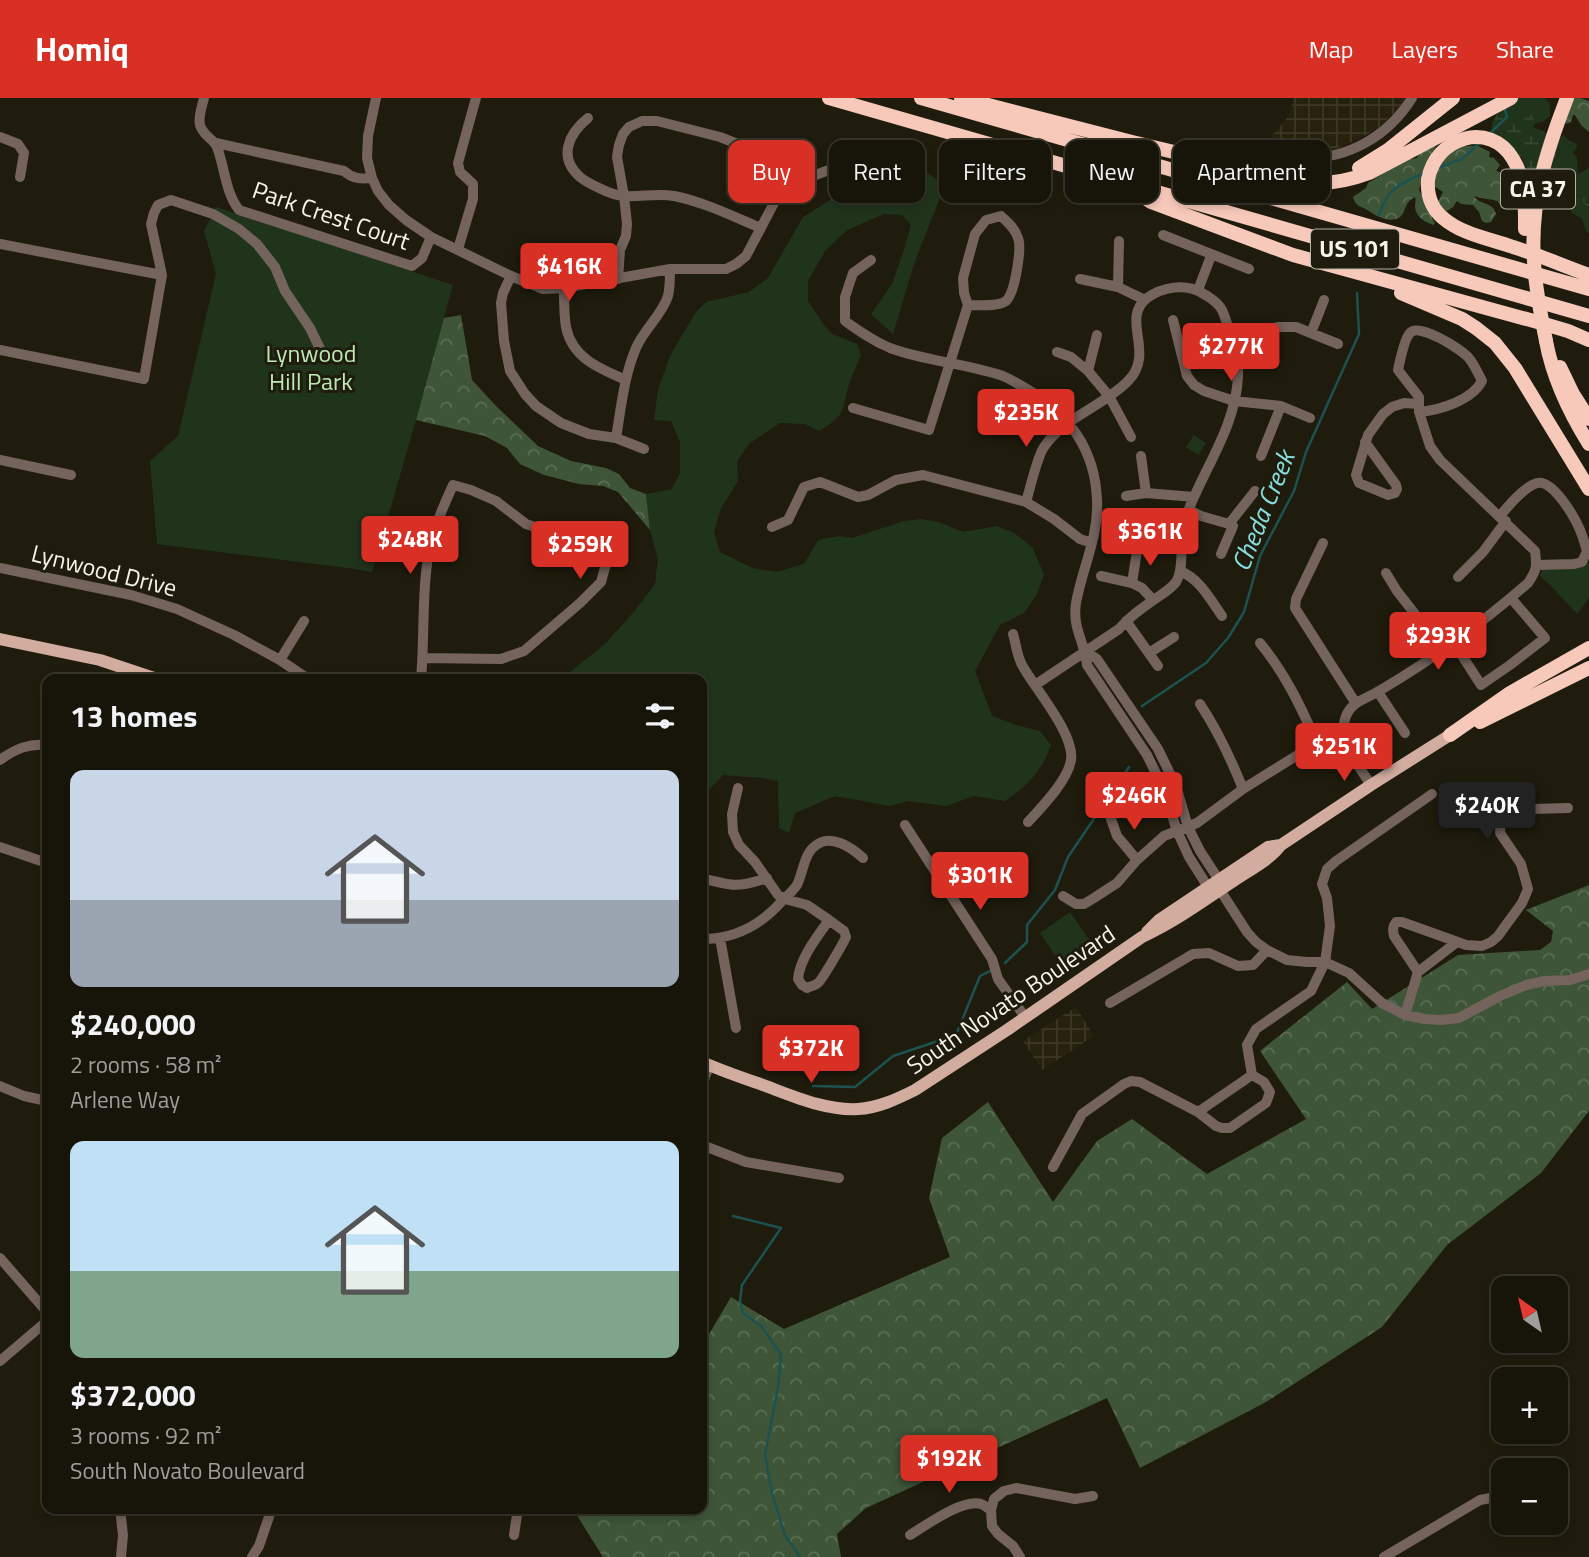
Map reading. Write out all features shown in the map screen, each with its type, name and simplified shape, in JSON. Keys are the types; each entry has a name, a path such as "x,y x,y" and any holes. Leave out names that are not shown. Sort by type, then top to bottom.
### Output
{"highway":[{"name":"US 101","path":"829,98 1065,167"},
{"name":"US 101","path":"920,98 1589,289"},
{"path":"961,98 1173,152"},
{"path":"1330,177 1363,167 1453,98"},
{"path":"1330,183 1354,178 1377,169 1510,98"},
{"name":"CA 37","path":"1548,342 1536,285 1533,236 1536,195 1545,155 1567,98"},
{"path":"1536,285 1527,251 1522,181 1515,162 1497,143 1485,139 1460,140 1449,145 1439,153 1432,164 1428,180 1433,206 1444,219 1453,225 1589,275"},
{"name":"US 101","path":"1159,194 1589,316"},
{"path":"1154,203 1293,255 1550,326 1589,341"},
{"path":"1368,277 1462,320 1495,344 1515,368 1589,489"},
{"path":"1548,342 1589,419"},
{"path":"1548,342 1552,369 1563,398 1589,444"},
{"path":"1554,667 1589,640"},
{"path":"1450,735 1498,701 1589,648"},
{"path":"1523,700 1589,663"},
{"path":"1450,735 1589,668"}],"main road":[{"path":"0,639 100,660 142,674"},
{"name":"South Novato Boulevard","path":"707,1064 829,1107 857,1109 878,1105 915,1090 1143,937 1164,927 1216,886 1274,854 1281,845 1450,735"}],"street":[{"name":"Park Crest Court","path":"204,98 199,117 201,128 206,136 216,143 232,201 239,210 412,266 422,258 431,237"},
{"path":"376,98 368,136 368,158 372,178 389,205 431,237 543,289 564,288 670,269 726,269 746,256 774,203"},
{"path":"458,249 473,199 473,184 460,172 458,163 476,98"},
{"path":"1330,155 1369,141 1385,131 1412,98"},
{"path":"588,118 577,127 568,146 572,169 582,179 611,194 673,195 705,204 761,228"},
{"path":"618,279 620,250 626,236 627,224 617,157 623,134 629,127 642,121 657,121 728,140"},
{"path":"0,137 18,144 24,153 20,177"},
{"path":"216,143 344,171 351,177 372,178"},
{"name":"Park Crest Court","path":"162,275 151,223 158,205 171,200 213,214 239,229 257,244 275,267 285,291 310,328 325,359"},
{"path":"853,408 929,430 968,305 962,278 975,234 986,220 1002,216 1015,229 1020,241 1014,287 1004,302 968,305"},
{"path":"1163,235 1249,269"},
{"path":"1118,287 1119,241"},
{"path":"0,244 162,275 144,379 0,350"},
{"path":"1198,290 1211,256"},
{"path":"870,260 853,273 845,297 845,321 891,348 1005,377 1043,398 1069,423 1090,459 1095,478 1097,523 1076,604 1078,634 1086,652 1087,665 1157,772 1182,829 1200,851 1216,886 1256,942 1287,960 1325,962 1349,973 1382,1003 1405,1015 1433,1020 1459,1018 1526,985 1570,980 1589,974"},
{"path":"616,438 626,380 636,347 669,294 670,269"},
{"path":"511,276 501,303 504,341 510,371 517,383 536,406 561,424 589,434 616,438 644,449"},
{"path":"1080,279 1118,287 1144,300"},
{"path":"1026,502 1043,448 1069,423 1128,381 1136,370 1140,346 1135,317 1144,300 1167,288 1181,287 1198,290 1216,300 1224,312 1239,374 1229,424 1194,497 1181,532 1180,571 1176,581 1119,629 1035,685"},
{"path":"564,288 566,326 577,352 601,369 626,380"},
{"path":"1311,333 1324,300"},
{"path":"1173,320 1187,376 1194,385 1234,401 1281,407 1310,418"},
{"path":"1191,350 1232,341 1245,333 1279,327 1296,327 1338,344"},
{"path":"1365,442 1396,485 1395,493 1388,495 1357,480 1356,475 1365,442 1368,435 1383,414 1392,407 1404,403 1419,404 1447,407 1478,388 1482,381 1471,360 1460,349 1423,330 1414,330 1408,334 1398,370 1419,404 1430,446 1440,460 1535,551 1537,565 1528,583 1454,643 1378,692 1355,702 1345,717 1345,737 1348,748 1371,785"},
{"path":"1088,372 1097,335"},
{"path":"1057,352 1071,357 1109,396 1131,437"},
{"path":"1261,456 1281,407"},
{"path":"1141,456 1146,493"},
{"path":"0,460 71,475"},
{"path":"772,527 788,520 804,487 820,482 858,497 868,495 896,480 923,475 1026,502 1080,539 1092,543"},
{"path":"1458,578 1483,552 1520,494 1537,483 1544,483 1566,505 1580,529 1587,551 1583,562 1537,565"},
{"path":"421,674 426,578 431,542 453,485 496,501 526,524 578,534 591,540 600,549 606,564 601,582 524,651 501,659 423,658"},
{"path":"1229,524 1255,491"},
{"path":"1126,496 1146,493 1194,497"},
{"path":"1189,510 1233,526 1221,554"},
{"path":"1132,583 1139,538"},
{"path":"1323,543 1296,599 1295,608 1355,702"},
{"name":"Lynwood Drive","path":"0,568 155,601 234,635 301,674"},
{"path":"1180,571 1195,580 1222,616"},
{"path":"1385,573 1443,650"},
{"path":"1101,576 1132,583 1142,588 1153,600"},
{"path":"1454,643 1481,685 1510,666 1545,638 1511,598"},
{"path":"280,660 304,621"},
{"path":"1126,621 1158,666"},
{"path":"1013,634 1020,662 1066,733 1072,751 1071,763 1064,778 1028,822"},
{"path":"1149,653 1174,637"},
{"path":"1063,896 1076,904 1084,904 1118,883 1137,860 1164,836 1196,823 1243,789 1317,743 1275,661 1260,643"},
{"path":"1378,692 1405,733"},
{"path":"1200,704 1229,754 1243,789"},
{"path":"0,760 19,748 42,745"},
{"path":"738,788 732,814 733,832 739,845 755,862 778,895 807,905 829,920 844,931 844,945 818,983 807,988 798,979 798,972 829,920"},
{"path":"1252,1075 1247,1045 1256,1029 1311,991 1325,962 1330,926 1327,898 1322,884 1327,869 1432,794"},
{"path":"1418,972 1394,936 1393,927 1396,922 1476,947 1491,942 1522,903 1528,889 1521,864 1500,833 1501,810 1568,808"},
{"path":"1110,816 1117,836 1137,860"},
{"path":"905,825 992,959 998,979 1025,1017"},
{"path":"707,939 720,939 770,915 796,887 816,844 838,842 853,849 863,858"},
{"path":"0,848 42,861"},
{"path":"707,879 726,885 745,885 767,878"},
{"path":"720,939 736,1028"},
{"path":"1405,1015 1418,972 1457,942"},
{"path":"1110,1003 1193,954 1209,953 1238,966 1253,965 1267,950"},
{"path":"1198,1112 1252,1075"},
{"path":"1053,1167 1082,1114 1124,1084 1140,1082 1198,1112 1216,1126 1230,1128 1266,1103 1270,1092 1264,1082 1252,1075"},
{"path":"0,1086 42,1100"},
{"path":"707,1146 746,1162 839,1178"},
{"path":"0,1258 42,1306"},
{"path":"0,1361 42,1325"},
{"path":"1020,1557 1013,1546 992,1526 991,1510 994,1499 1004,1491 1016,1488 1075,1499 1093,1496"},
{"path":"1384,1557 1480,1500 1491,1498"},
{"path":"910,1535 967,1504 981,1504 991,1510"},
{"path":"121,1514 124,1535 121,1557"},
{"path":"252,1557 259,1546 270,1514"},
{"path":"514,1535 517,1514"}],"shaded area":[{"path":"1294,98 1405,98 1399,108 1378,128 1333,150 1330,150 1330,140 1269,140 1288,117"},
{"path":"1076,1007 1094,1036 1042,1070 1023,1041"}],"green space":[{"path":"1495,98 1504,98 1510,110 1529,113 1537,123 1534,128 1556,141 1560,148 1552,168 1574,188 1582,189 1589,182 1589,208 1582,197 1574,194 1571,189 1558,187 1558,175 1553,171 1549,175 1525,167 1522,158 1492,132 1492,123 1499,111"},
{"path":"1504,98 1545,98 1550,104 1550,116 1537,123 1524,110 1511,110"},
{"path":"1573,98 1589,101 1589,132 1575,115 1571,122 1566,124 1564,121"},
{"path":"1564,135 1577,144 1573,152 1577,158 1578,174 1589,168 1589,182 1582,189 1574,188 1552,168 1560,149 1556,141"},
{"path":"1433,145 1436,147 1426,164 1419,190 1432,214 1435,223 1433,225 1417,214 1415,197 1399,218 1390,220 1381,218 1356,203 1353,197 1366,188 1368,183 1405,160 1417,158 1418,153"},
{"path":"1464,146 1478,146 1490,152 1489,157 1494,158 1500,165 1496,171 1510,175 1515,205 1508,209 1503,208 1497,201 1474,196 1495,210 1496,214 1491,222 1482,221 1473,205 1457,201 1447,211 1443,210 1438,202 1443,192 1434,186 1439,166 1451,152"},
{"path":"925,171 939,181 939,200 915,261 893,334 871,314 892,284 911,225 902,215 884,214 847,230 825,251 808,281 808,301 832,334 857,344 861,355 842,410 835,420 819,431 805,424 780,423 750,443 737,461 738,481 721,508 714,532 720,552 752,568 777,572 804,564 818,540 839,536 852,538 904,521 921,519 939,522 963,532 997,526 1014,533 1032,547 1044,574 1037,594 1024,613 1000,625 975,671 992,716 1040,731 1051,745 1033,777 1005,801 974,796 946,806 908,801 890,806 835,796 795,813 789,833 779,828 778,781 723,775 707,792 707,674 566,674 604,645 655,584 658,559 650,530 646,494 672,489 680,473 680,442 671,421 654,420 658,390 670,356 696,312 706,302 749,292 768,278 803,217 829,201 829,203 925,203"},
{"path":"1553,171 1565,187 1582,197 1589,208 1589,233 1582,219 1572,213 1564,197 1544,207 1540,206 1546,174"},
{"name":"Lynwood Hill Park","path":"216,207 453,285 372,572 157,544 150,461 178,436 216,274 204,231"},
{"path":"461,315 472,380 538,446 571,461 606,468 619,474 630,488 646,494 650,530 618,492 603,486 579,484 544,475 520,464 507,448 485,436 416,420 444,318"},
{"path":"1194,435 1206,443 1198,455 1186,447"},
{"path":"1586,561 1589,563 1589,598 1577,614 1540,576 1543,568"},
{"path":"1589,885 1589,1111 1541,1173 1447,1245 1382,1327 1266,1402 1140,1468 1107,1398 866,1508 837,1534 841,1557 603,1557 576,1514 707,1514 707,1338 731,1297 784,1329 950,1257 929,1198 942,1138 988,1102 1053,1202 1097,1141 1132,1119 1207,1174 1306,1119 1260,1051 1347,982 1372,1009 1458,955 1540,950 1551,942 1553,931 1526,910"},
{"path":"1070,912 1094,947 1064,968 1040,933"}],"waterway":[{"name":"Cheda Creek","path":"1489,134 1507,117 1504,106"},
{"name":"Cheda Creek","path":"1438,168 1462,159 1479,143"},
{"name":"Cheda Creek","path":"1379,215 1391,192 1425,173"},
{"name":"Cheda Creek","path":"1142,706 1206,663 1228,638 1244,612 1260,556 1294,491 1306,452 1359,334 1357,293"},
{"name":"Cheda Creek","path":"1005,963 1027,942 1027,925 1055,890 1068,857 1129,767"},
{"name":"Cheda Creek","path":"813,1086 855,1087 893,1056 956,1035 980,976 990,971"},
{"name":"Cheda Creek","path":"733,1216 781,1228 742,1285 740,1301 743,1313 761,1326 781,1354 778,1387 765,1455 772,1493 785,1535 800,1557"}]}
